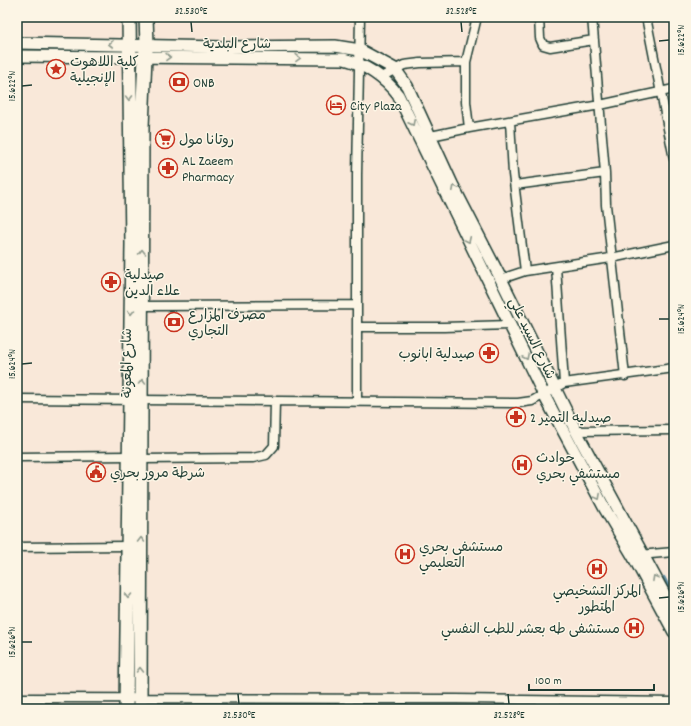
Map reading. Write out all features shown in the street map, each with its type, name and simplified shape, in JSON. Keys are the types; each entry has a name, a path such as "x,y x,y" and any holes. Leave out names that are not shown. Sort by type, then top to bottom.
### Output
{"highway":[{"name":"شارع المعونة","path":"128,17 136,400 135,457 140,704"},
{"name":"شارع المعونة","path":"136,400 142,306 142,127 146,17"},
{"name":"شارع المعونة","path":"127,704 128,546 135,457"}],"main road":[{"name":"شارع البلدية","path":"17,43 129,50"},
{"name":"شارع البلدية","path":"17,56 222,47 335,46 360,50"},
{"path":"221,58 222,47"},
{"name":"شارع البلدية","path":"146,50 221,58 344,60 353,61 359,65"},
{"name":"شارع السيد علي","path":"360,50 395,69 407,86 425,138 510,325 544,395 605,510 638,555 674,612"},
{"name":"شارع السيد علي","path":"359,65 381,78 391,86 425,138 559,386 576,431 638,555 674,632"}],"street":[{"path":"357,401 357,175 360,17"},
{"path":"469,128 466,102 466,62 477,17"},
{"path":"539,17 540,38 543,45 550,47 594,40"},
{"path":"592,17 600,105 606,205 625,376"},
{"path":"646,17 674,159"},
{"path":"381,78 404,65 420,63 466,62"},
{"path":"425,138 469,128 600,105 674,89"},
{"path":"510,121 513,174 525,271"},
{"path":"515,185 605,173"},
{"path":"501,279 525,271 611,258 674,245"},
{"path":"556,267 559,386"},
{"path":"142,306 356,305"},
{"path":"357,327 510,325"},
{"path":"17,399 518,403 532,401 559,386 674,368"},
{"path":"17,457 252,458 266,455 274,446 275,401"},
{"path":"576,431 674,430"},
{"path":"17,546 128,546"},
{"path":"638,555 674,552"},
{"path":"17,698 127,704 350,699 456,699 560,705 674,702"},
{"path":"349,709 350,699"}],"waterway":[{"path":"664,577 674,596"}],"place":[{"name":"كلية اللاهوت الإنجيلية","path":"56,69"},
{"name":"ONB","path":"179,82"},
{"name":"City Plaza","path":"336,105"},
{"name":"روتانا مول","path":"165,139"},
{"name":"AL Zaeem Pharmacy","path":"168,168"},
{"name":"صيدلية علاء الدين","path":"111,282"},
{"name":"مصرف المزارع التجاري","path":"174,322"},
{"name":"صيدلية ابانوب","path":"489,353"},
{"name":"صيدليه التمير 2","path":"516,417"},
{"name":"حوادث مستشفي بحري","path":"522,465"},
{"name":"شرطة مرور بحري","path":"96,472"},
{"name":"مستشفى بحري التعليمي","path":"405,554"},
{"name":"المركز التشخيصي المتطور","path":"597,569"},
{"name":"مستشفى طه بعشر للطب النفسي","path":"634,628"}]}
